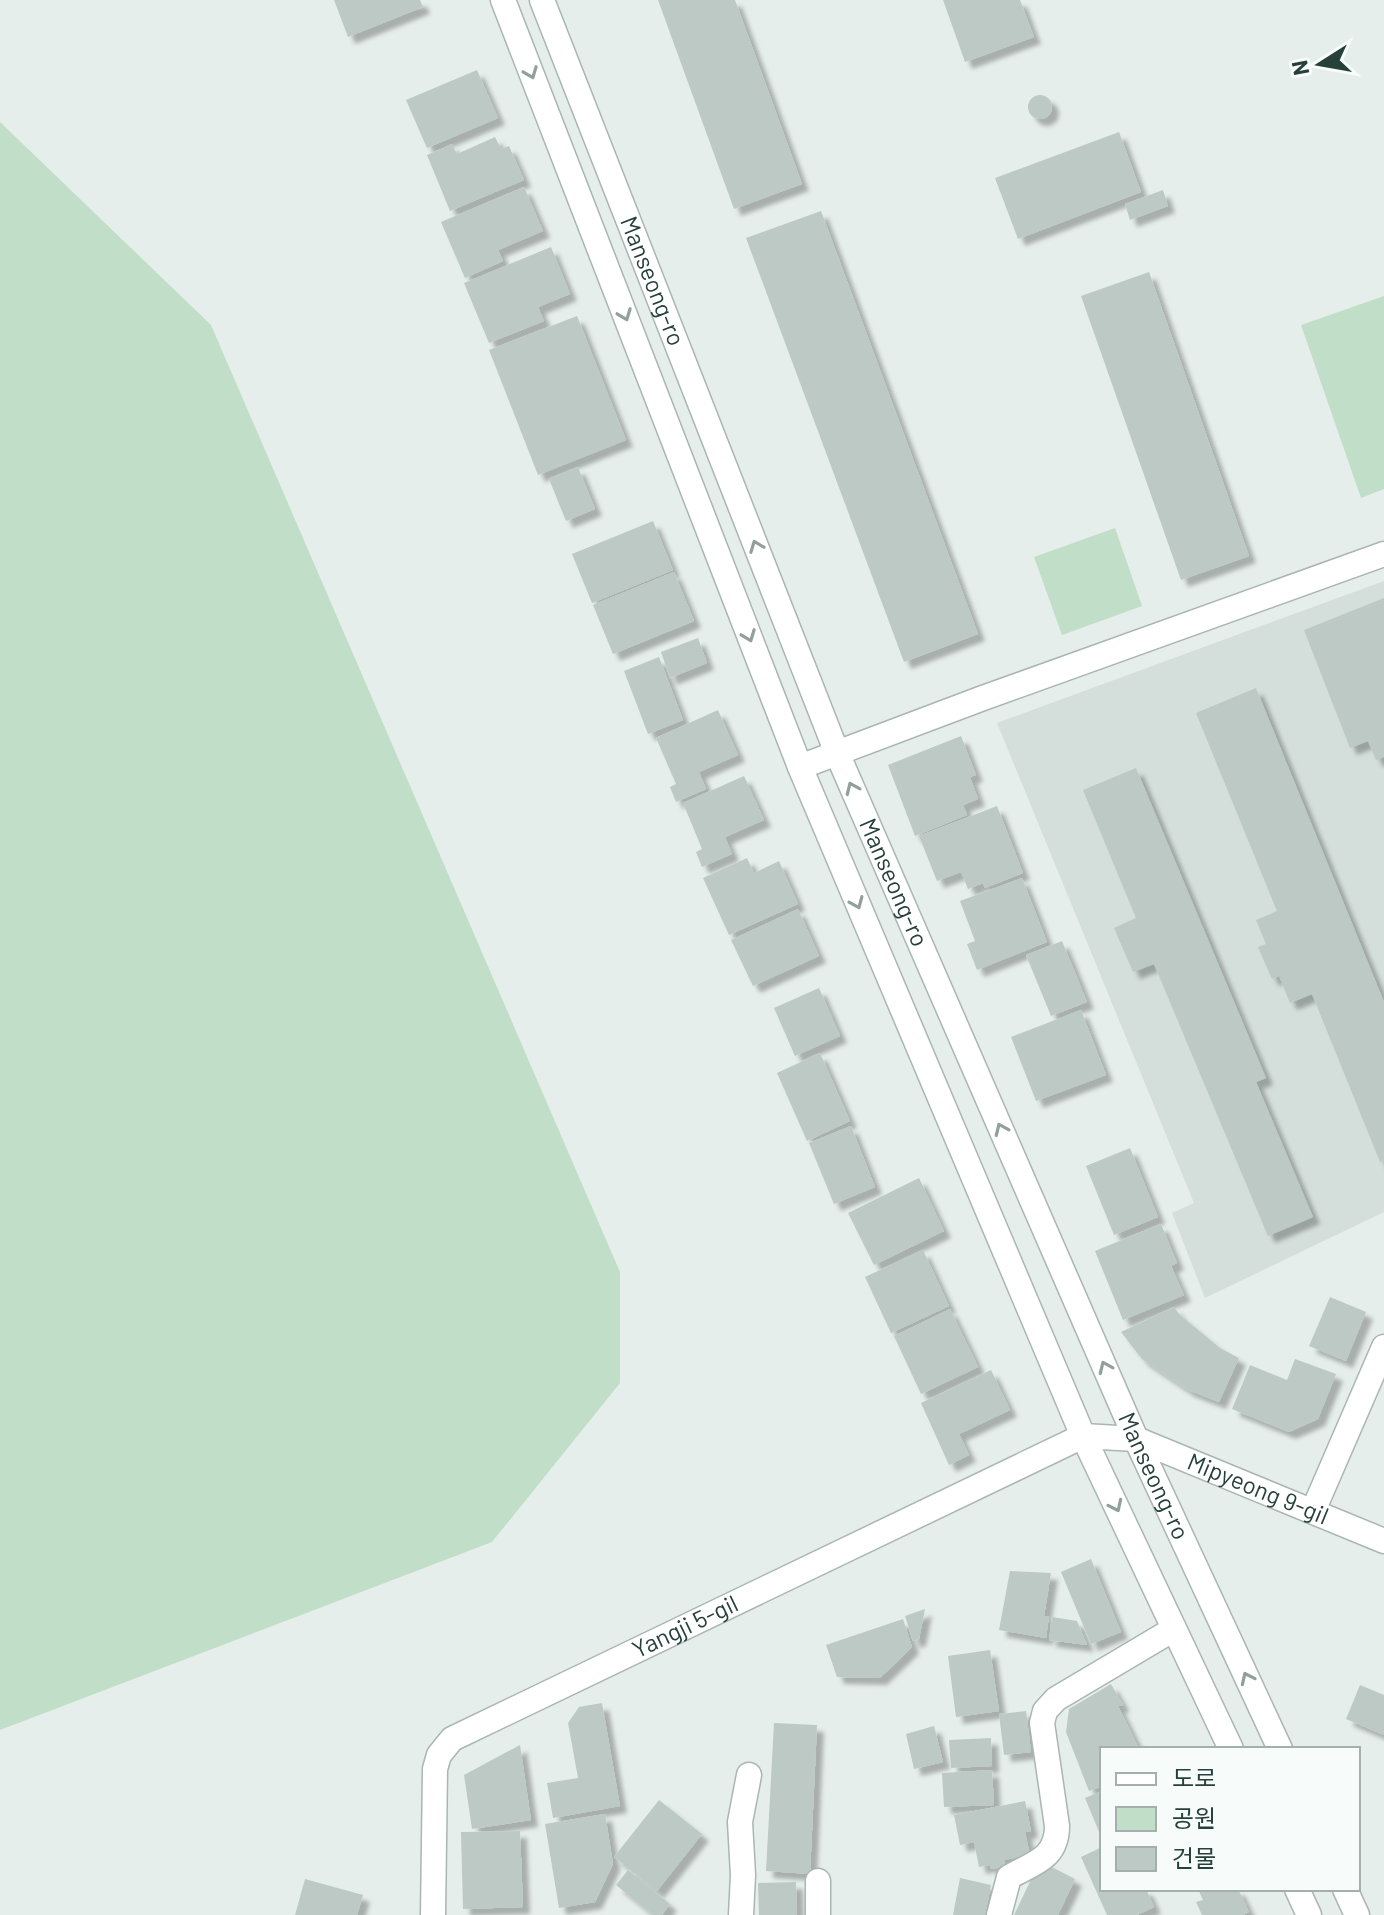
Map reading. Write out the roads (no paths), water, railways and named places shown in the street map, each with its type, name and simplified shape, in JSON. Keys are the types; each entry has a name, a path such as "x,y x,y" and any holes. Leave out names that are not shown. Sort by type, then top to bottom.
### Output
{"street":[{"name":"Manseong-ro","path":"503,0 800,767 1083,1436 1230,1747"},
{"name":"Manseong-ro","path":"542,0 837,753 1136,1439 1279,1747"},
{"path":"800,767 1384,554"},
{"path":"1313,1511 1384,1347"},
{"name":"Mipyeong 9-gil","path":"1083,1436 1136,1439 1384,1541"},
{"name":"Yangji 5-gil","path":"433,1915 435,1769 439,1755 452,1739 1083,1436"},
{"path":"999,1915 1009,1877 1043,1859 1057,1839 1042,1723 1045,1711 1056,1699 1174,1629"},
{"path":"741,1915 743,1875 740,1822 749,1775"},
{"path":"818,1881 818,1915"},
{"path":"1298,1891 1309,1915"},
{"path":"1346,1891 1357,1915"}]}
